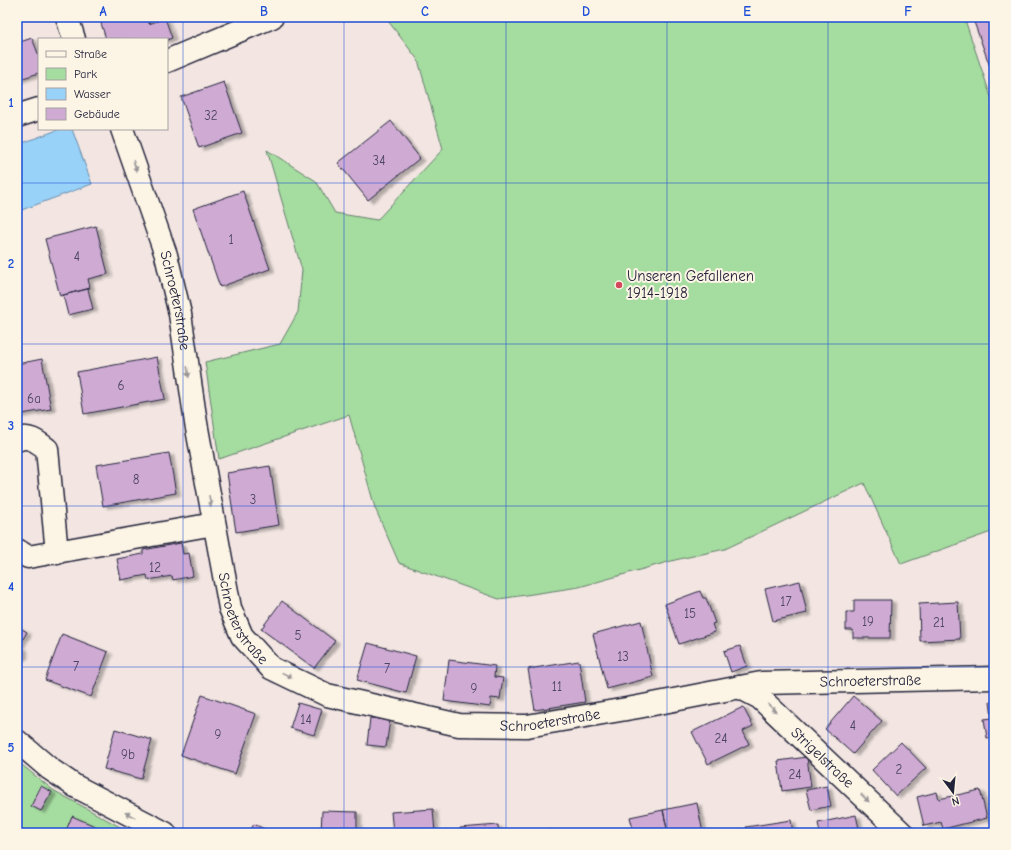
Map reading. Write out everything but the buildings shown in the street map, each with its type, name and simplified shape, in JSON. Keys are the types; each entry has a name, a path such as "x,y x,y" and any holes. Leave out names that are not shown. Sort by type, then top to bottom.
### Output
{"street":[{"path":"67,17 74,38"},
{"path":"168,61 272,17"},
{"path":"17,116 38,109"},
{"name":"Schroeterstraße","path":"122,130 166,255 180,314 214,524 230,608 242,636 271,668 327,695 459,725 527,726 638,708 761,683 994,678"},
{"path":"17,440 22,437 36,440 47,449 58,553"},
{"path":"17,550 28,557 58,553 214,524"},
{"name":"Strigelstraße","path":"739,688 760,698 902,833"},
{"path":"17,741 50,769 74,786 165,833"}],"green space":[{"path":"385,17 964,17 994,106 994,531 901,564 864,483 725,549 675,560 579,587 499,599 399,563 375,508 349,415 219,459 205,362 280,344 298,312 302,270 267,150 316,181 335,213 377,220 443,149 418,60"},
{"path":"17,761 53,790 131,833 17,833"}],"water":[{"path":"57,130 72,130 92,184 19,211 17,207 17,145"}],"place":[{"name":"Unseren Gefallenen 1914-1918","path":"619,285"}]}
